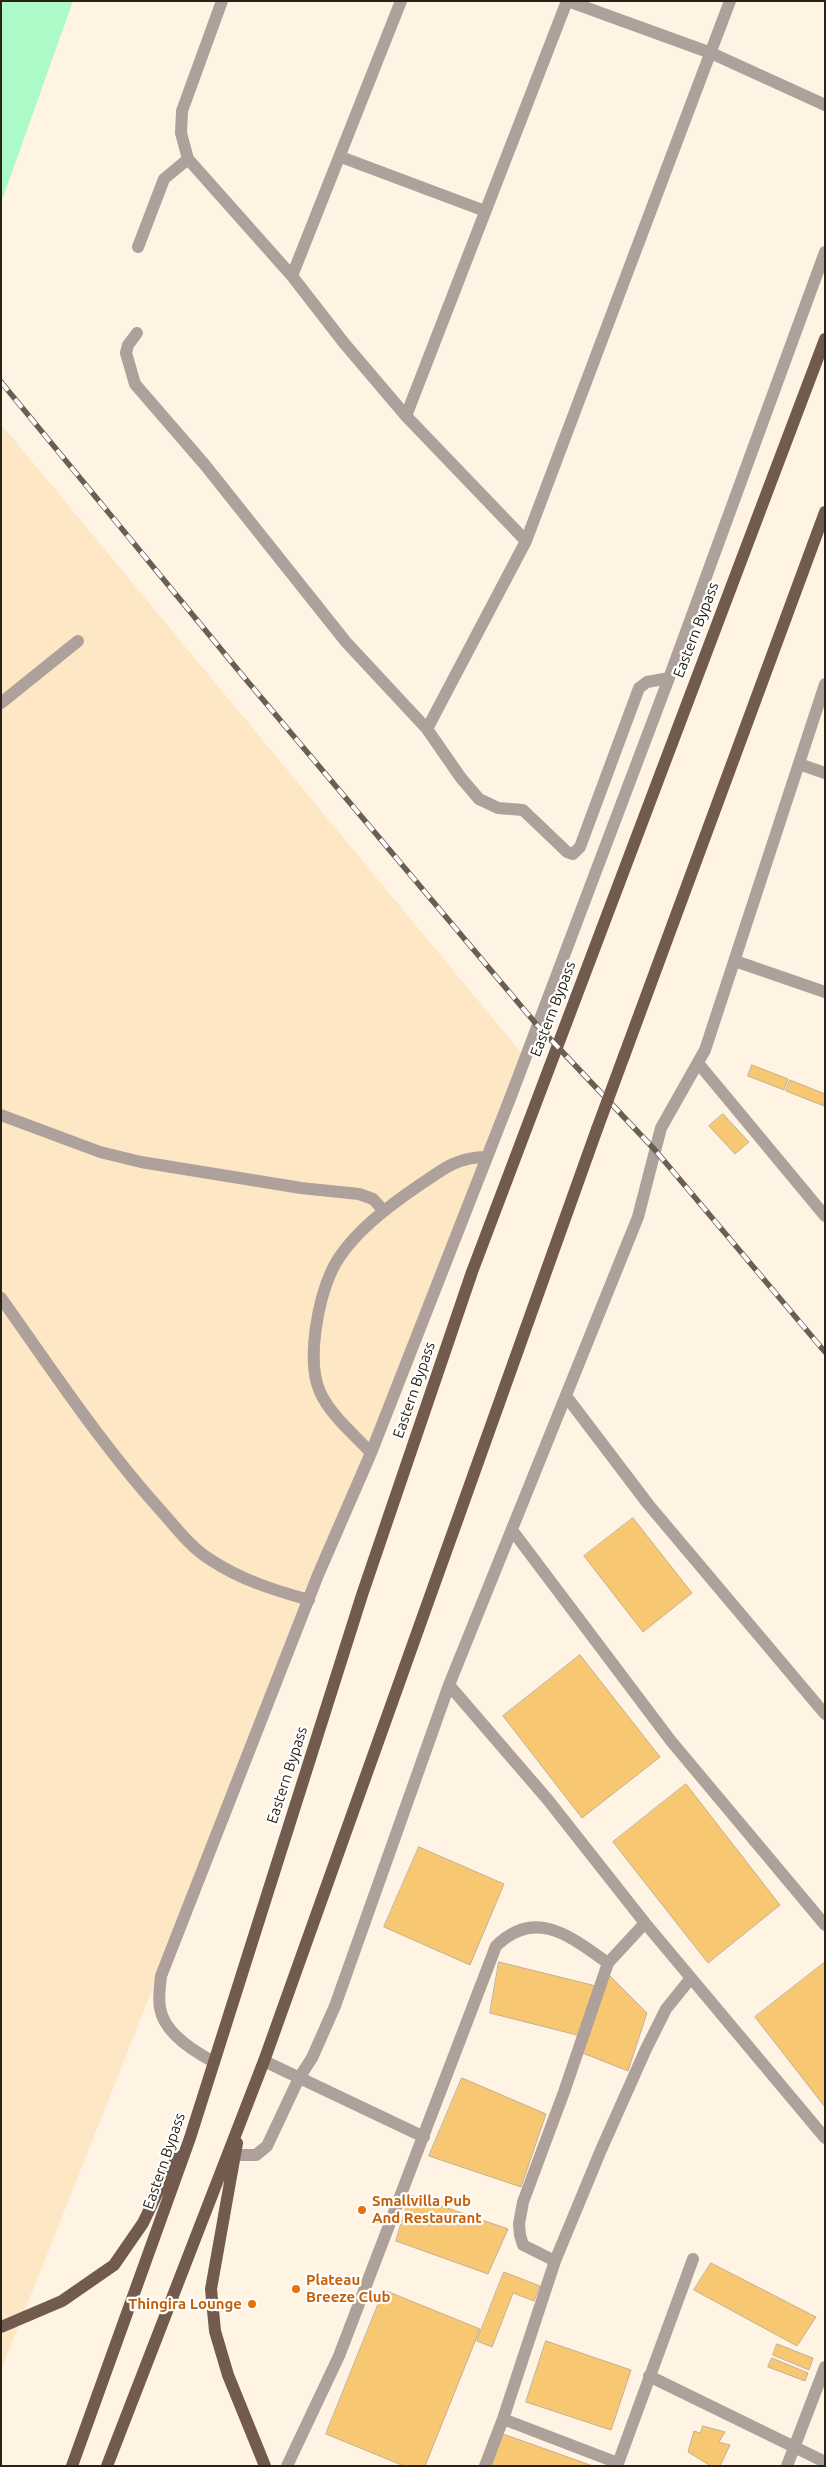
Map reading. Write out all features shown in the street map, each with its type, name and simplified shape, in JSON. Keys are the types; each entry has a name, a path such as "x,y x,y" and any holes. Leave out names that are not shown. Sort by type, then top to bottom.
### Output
{"main road":[{"name":"Eastern Bypass","path":"72,2466 190,2138 362,1595 472,1272 825,338"},
{"path":"107,2466 240,2118 264,2061 597,1129 825,512"},
{"path":"240,2118 211,2289 215,2331 228,2375 266,2466"},
{"path":"1,2327 62,2300 114,2265 143,2223 164,2179 190,2138"}],"street":[{"path":"222,1 182,111 180,126 188,158 292,276 344,343 406,416 526,541"},
{"path":"292,276 341,157 401,1"},
{"path":"406,416 568,1 711,53 825,105"},
{"path":"426,729 526,541 730,1"},
{"path":"341,157 485,211"},
{"path":"138,247 164,179 188,158"},
{"path":"214,2062 189,2048 169,2026 160,2009 161,1976 309,1600 371,1453 578,923 825,252"},
{"path":"137,333 128,344 126,353 135,384 205,464 346,642 426,729 461,778 479,799 498,808 523,810 567,852 574,854 580,848 638,688 647,682 669,678"},
{"path":"1,702 78,641"},
{"path":"234,2155 256,2155 266,2146 299,2078 312,2058 335,2006 449,1685 638,1217 661,1128 705,1050 825,684"},
{"path":"799,764 825,773"},
{"path":"735,961 825,992"},
{"path":"698,1063 825,1216"},
{"path":"1,1116 100,1152 141,1162 359,1194 373,1199 383,1210"},
{"path":"371,1453 334,1414 320,1391 314,1352 323,1295 333,1269 357,1236 383,1210 445,1168 471,1158 486,1157"},
{"path":"1,1298 121,1465 184,1536 209,1560 237,1576 309,1600"},
{"path":"566,1396 648,1504 825,1714"},
{"path":"512,1530 671,1740 825,1925"},
{"path":"449,1685 548,1800 645,1923 825,2138"},
{"path":"555,2261 524,2245 520,2235 520,2217 523,2202 564,2092 608,1963 645,1923"},
{"path":"287,2466 339,2356 494,1951 506,1936 521,1928 539,1926 563,1933 608,1963"},
{"path":"484,2466 503,2419 555,2261 600,2150 666,2009 691,1978"},
{"path":"264,2061 424,2137"},
{"path":"503,2419 617,2464 693,2260"},
{"path":"787,2466 825,2367"},
{"path":"649,2376 825,2462"}],"shaded area":[{"path":"1,424 524,1056 1,2370"}],"green space":[{"path":"1,1 73,1 1,203"}],"building":[{"path":"752,1065 788,1079 784,1090 748,1076"},
{"path":"790,1080 825,1094 824,1106 786,1091"},
{"path":"723,1114 749,1142 735,1154 709,1126"},
{"path":"633,1518 692,1593 643,1632 584,1556"},
{"path":"580,1655 660,1757 582,1818 503,1716"},
{"path":"686,1784 780,1905 708,1963 613,1842"},
{"path":"419,1847 504,1884 470,1965 384,1927"},
{"path":"499,1962 596,1986 581,2036 490,2013"},
{"path":"825,1962 825,2107 755,2017"},
{"path":"609,1975 647,2013 628,2071 580,2052"},
{"path":"462,2078 546,2114 521,2187 429,2156"},
{"path":"410,2195 508,2229 488,2274 396,2241"},
{"path":"711,2263 816,2317 797,2346 694,2290"},
{"path":"504,2272 540,2286 534,2301 513,2293 492,2347 477,2341"},
{"path":"384,2290 480,2329 425,2466 404,2466 326,2434"},
{"path":"546,2341 631,2370 611,2430 526,2402"},
{"path":"777,2344 813,2358 809,2370 773,2355"},
{"path":"772,2358 808,2373 805,2381 768,2367"},
{"path":"703,2426 725,2432 719,2442 730,2445 720,2466 711,2466 688,2452 694,2431 700,2433"},
{"path":"503,2434 593,2466 492,2466"}],"railway":[{"path":"1,382 243,676 537,1025 655,1150 825,1352"}],"place":[{"name":"Smallvilla Pub And Restaurant","path":"362,2210"},
{"name":"Plateau Breeze Club","path":"296,2289"},
{"name":"Thingira Lounge","path":"252,2304"}]}
